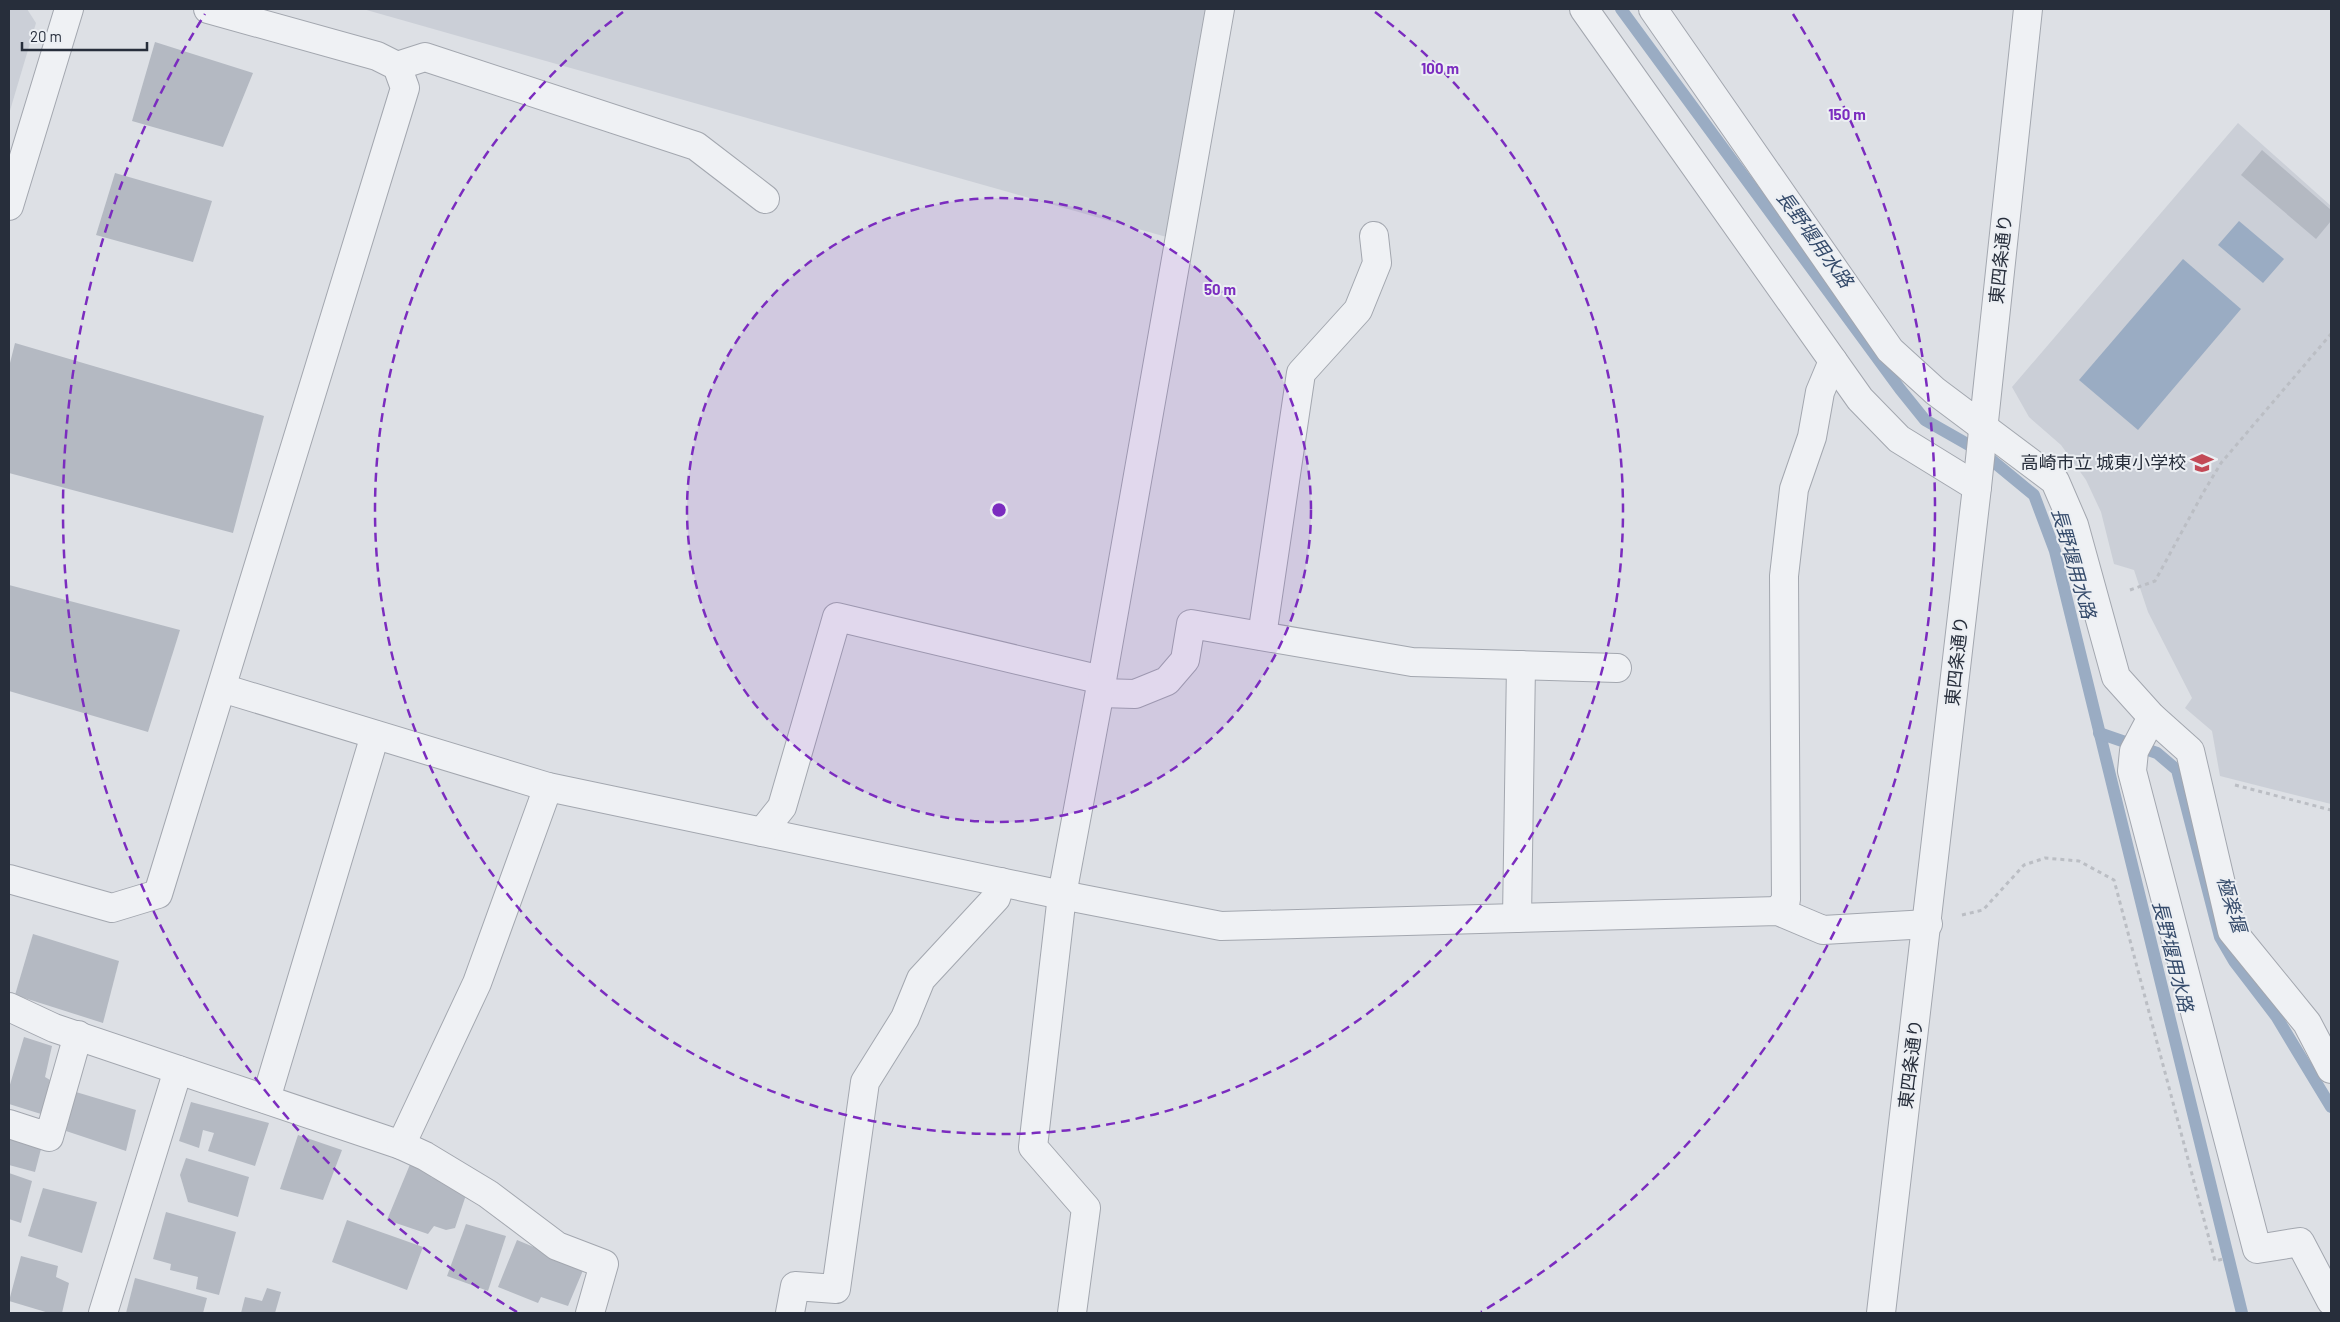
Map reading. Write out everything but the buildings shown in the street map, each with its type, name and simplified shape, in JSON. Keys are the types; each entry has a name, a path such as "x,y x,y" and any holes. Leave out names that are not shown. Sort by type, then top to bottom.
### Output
{"street":[{"path":"9,206 68,9"},
{"path":"9,879 112,908 158,894 405,88 397,66 377,56 208,9"},
{"path":"1072,1313 1086,1208 1033,1147 1062,895 1101,687 1220,9"},
{"path":"1584,9 1860,400 1899,439 1977,485"},
{"path":"1653,9 1890,350 1935,391 2055,481 2074,525 2116,677 2152,717 2190,751 2232,931 2307,1023 2331,1069"},
{"name":"東四条通り","path":"1881,1313 1928,924 1984,428 2028,9"},
{"path":"397,66 425,57 696,146 765,199"},
{"path":"1262,636 1301,373 1358,310 1377,263 1374,236"},
{"path":"1778,911 1786,900 1784,576 1794,489 1812,437 1820,392 1833,361"},
{"path":"762,832 782,807 837,617 1101,687 1135,694 1167,681 1185,660 1191,624 1412,662 1617,668"},
{"path":"1517,918 1522,665"},
{"path":"222,688 548,787 1062,895 1221,926 1778,911 1823,930 1928,924"},
{"path":"2152,717 2134,751 2132,771 2257,1249 2300,1242 2331,1301"},
{"path":"266,1099 375,735"},
{"path":"401,1145 477,983 548,787"},
{"path":"790,1313 795,1286 836,1289 865,1082 905,1018 921,978 996,898 1001,882"},
{"path":"9,1007 54,1028 401,1145 425,1156 488,1194 557,1246 604,1264 590,1313"},
{"path":"9,1124 49,1136 78,1035"},
{"path":"103,1313 178,1070"}],"path":[{"path":"2124,592 2155,581 2202,493 2221,463 2331,334"},
{"path":"2225,783 2331,810"},
{"path":"1928,924 1983,910 2024,865 2045,858 2079,861 2114,880 2215,1261"}],"shaded area":[{"path":"9,9 27,9 36,23 9,114"},
{"path":"363,9 1206,9 1170,238"},
{"name":"高崎市立 城東小学校","path":"2238,123 2331,206 2331,804 2220,776 2212,731 2185,708 2192,698 2148,612 2134,570 2114,564 2101,512 2086,480 2061,445 2029,417 2012,387"}],"water":[{"path":"2239,221 2284,259 2263,283 2218,245"},
{"path":"2183,259 2241,309 2138,430 2079,380"}],"waterway":[{"name":"長野堰用水路","path":"1621,9 1900,389 1925,420 1983,453 2034,495 2055,551 2242,1313"},
{"name":"極楽堰","path":"2099,733 2157,753 2177,770 2220,937 2234,961 2276,1016 2331,1107"}],"place":[{"name":"高崎市立 城東小学校","path":"2202,463"}]}
